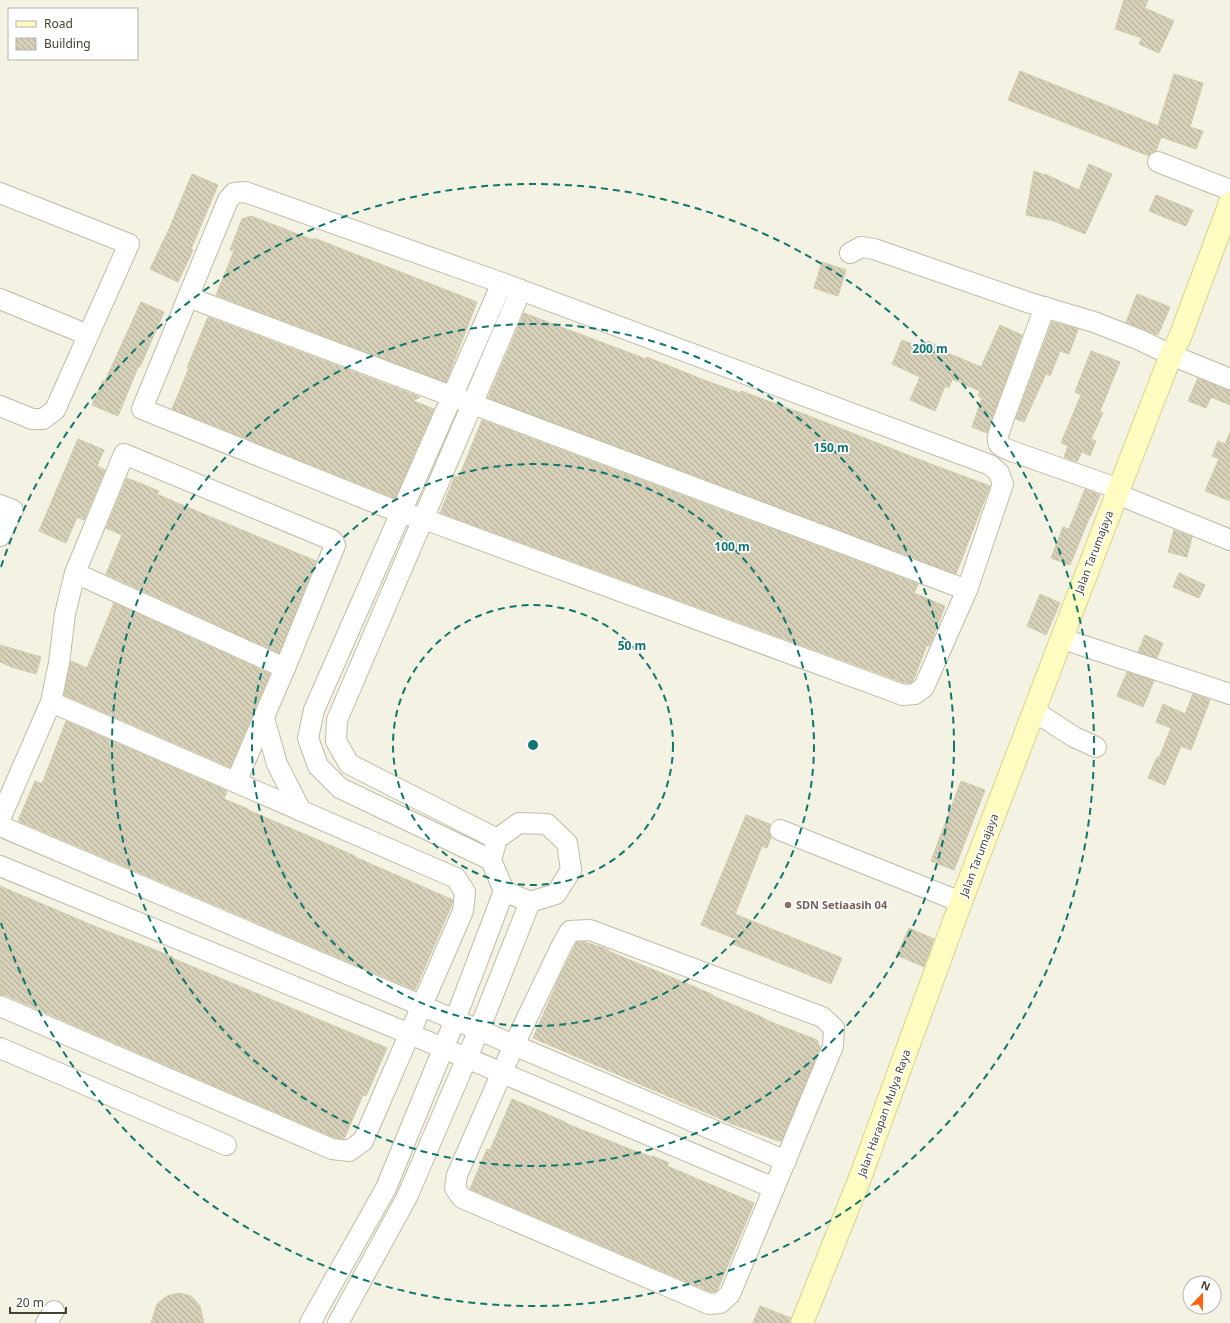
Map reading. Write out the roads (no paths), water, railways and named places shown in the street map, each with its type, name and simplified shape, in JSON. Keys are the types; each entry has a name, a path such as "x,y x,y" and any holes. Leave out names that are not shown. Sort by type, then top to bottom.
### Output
{"street":[{"path":"1158,162 1230,190"},
{"path":"245,192 521,290 990,466 999,473 1003,484 967,590 924,687 915,694 903,695 424,519 401,512 142,409 228,200 234,193 245,192"},
{"path":"0,193 129,244 55,410 43,419 32,419 0,406"},
{"name":"Jalan Tarumajaya","path":"962,902 1042,716 1065,641 1123,495 1230,203"},
{"path":"850,253 861,247 874,249 1100,325 1140,340 1173,356 1230,379"},
{"path":"491,860 340,788 318,766 308,738 314,710 502,283"},
{"path":"497,839 349,764 336,741 337,720 521,290"},
{"path":"188,297 967,590"},
{"path":"0,299 88,334"},
{"path":"1045,307 1001,426 997,439 998,443 1002,447 1123,495 1230,540"},
{"path":"0,819 51,702 59,663 64,614 75,573 124,454 332,540 334,545 285,668 236,782"},
{"path":"0,536 6,507"},
{"path":"75,573 285,668"},
{"path":"1065,641 1230,694"},
{"path":"0,1006 332,1149 349,1151 363,1141 463,911 465,892 456,878 51,702"},
{"path":"1042,716 1074,737 1096,747"},
{"path":"264,718 277,764 301,811"},
{"path":"310,1323 386,1188 455,1020 504,891 491,860 497,839 519,822 547,824 567,843 571,870 556,894 530,902 504,891"},
{"path":"0,826 786,1160"},
{"path":"780,830 962,902"},
{"path":"0,866 502,1072 774,1188"},
{"path":"338,1323 407,1197 479,1030 530,902"},
{"name":"Jalan Harapan Mulya Raya","path":"802,1323 860,1178 962,902"},
{"path":"590,930 822,1017 834,1028 833,1046 786,1160 730,1294 720,1303 709,1304 462,1198 455,1188 457,1175 514,1045 570,931 590,930"},
{"path":"0,1048 226,1145"},
{"path":"386,1188 407,1197"}],"place":[{"name":"SDN Setiaasih 04","path":"788,905"}]}
